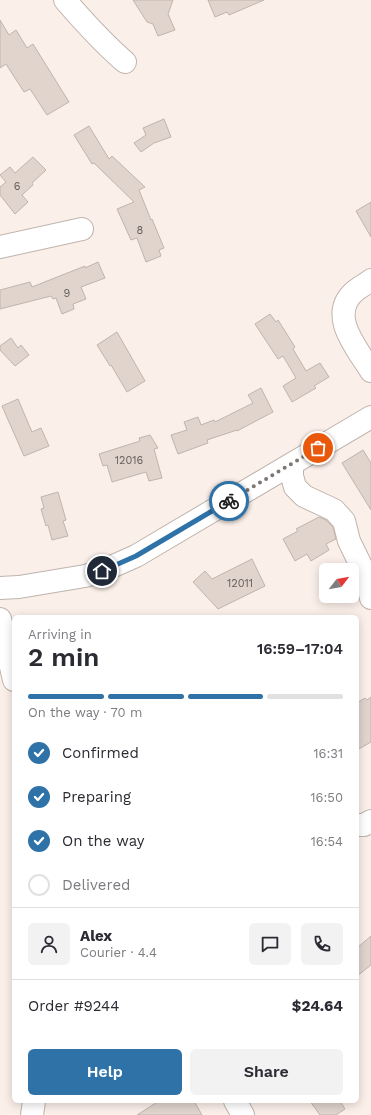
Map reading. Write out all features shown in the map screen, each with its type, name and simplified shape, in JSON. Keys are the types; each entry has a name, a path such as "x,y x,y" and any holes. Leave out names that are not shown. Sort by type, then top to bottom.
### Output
{"street":[{"path":"65,0 108,47 125,62"},
{"path":"0,247 82,229"},
{"path":"371,280 354,291 347,301 343,321 347,333 371,371"},
{"path":"0,588 19,587 85,576 102,571 136,556 371,417"},
{"path":"292,464 292,476 295,487 304,496 334,510 344,521 349,541 366,576 371,598"},
{"path":"0,619 12,671"},
{"path":"32,1115 34,1103"},
{"path":"236,1103 243,1115"}],"building":[{"path":"133,0 173,0 168,14 175,30 158,36 153,24 147,22"},
{"path":"208,0 264,0 229,15 227,12 215,17"},
{"path":"0,20 9,35 16,30 27,48 33,44 69,102 47,115 30,89 24,92 6,64 0,68"},
{"path":"164,119 171,137 154,143 141,152 134,143 146,135 143,128"},
{"path":"89,126 109,159 112,156 145,187 139,190 164,248 159,250 161,256 146,262 137,238 131,240 117,209 134,202 94,163 92,164 74,135"},
{"path":"33,157 46,170 22,195 28,202 15,214 0,195 0,187 6,182 0,175 10,167 15,173"},
{"path":"371,202 371,237 356,211"},
{"path":"98,262 105,278 81,287 86,299 73,304 74,309 62,314 56,298 53,299 51,296 0,309 0,290 30,282 32,287"},
{"path":"270,314 276,322 278,320 295,347 293,349 306,371 320,363 329,377 314,386 316,388 292,402 283,386 296,378 283,356 278,359 255,324"},
{"path":"117,332 145,381 127,392 97,345"},
{"path":"11,338 18,348 21,345 29,355 15,366 0,350 0,346"},
{"path":"261,388 273,412 237,431 207,440 208,443 178,454 171,435 187,430 184,422 198,417 201,425 214,420 215,422 253,403 248,395"},
{"path":"18,399 32,432 41,428 49,446 24,456 2,406"},
{"path":"150,435 158,448 154,449 162,478 149,481 146,472 112,482 107,465 103,466 99,454 140,441 139,438"},
{"path":"363,450 371,463 371,510 342,463"},
{"path":"58,492 66,520 63,521 68,536 52,540 48,525 46,526 41,509 44,508 41,497"},
{"path":"319,517 326,520 333,527 336,539 326,544 329,550 311,561 307,554 295,561 283,539 298,531 296,529"},
{"path":"252,559 265,586 218,609 193,582 205,571 212,579"},
{"path":"371,697 371,742 359,749 359,702 365,698 367,700"},
{"path":"371,936 371,965 359,974 359,946"},
{"path":"156,1103 195,1103 202,1115 137,1115"},
{"path":"311,1103 341,1103 345,1109 336,1115 320,1115"}],"way so far":[{"path":"229,501 318,448"}],"route":[{"path":"102,571 136,556 229,501"}]}
